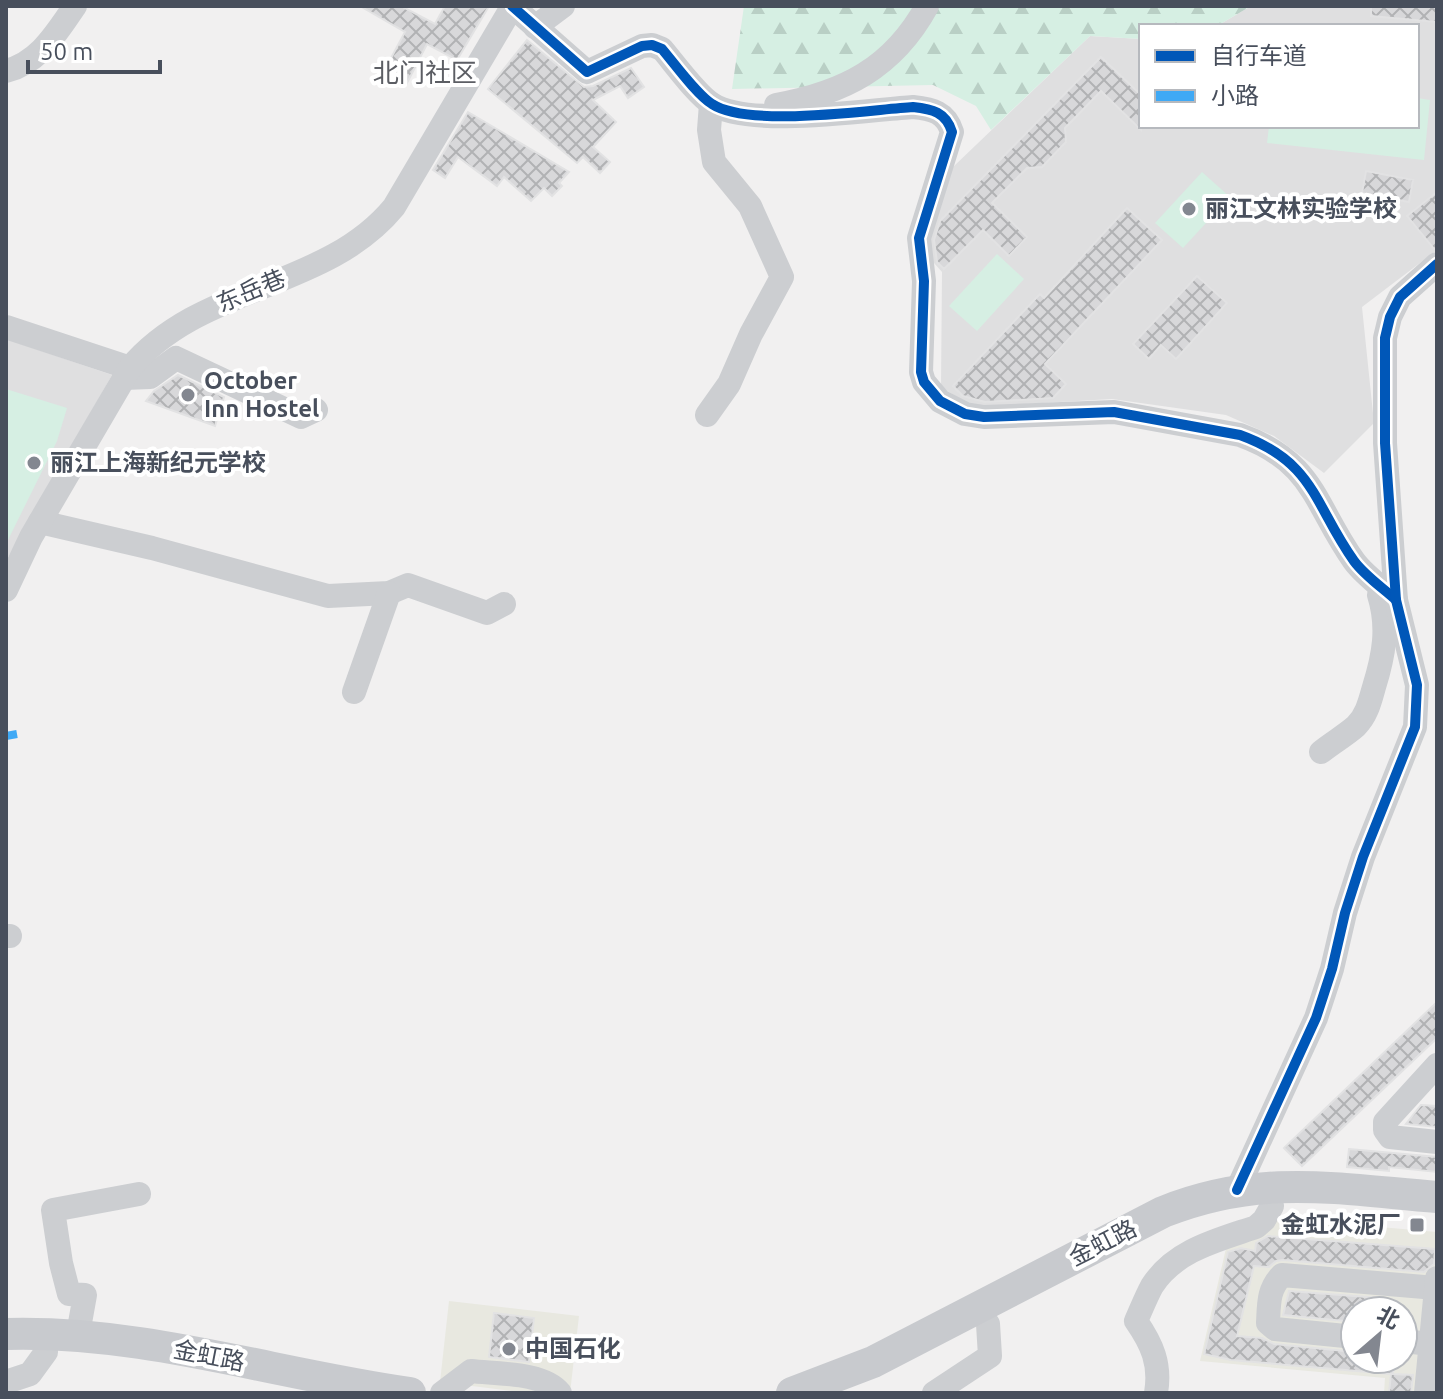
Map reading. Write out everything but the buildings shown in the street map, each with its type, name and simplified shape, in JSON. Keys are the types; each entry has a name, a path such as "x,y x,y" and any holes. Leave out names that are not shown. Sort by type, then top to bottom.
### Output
{"main road":[{"name":"金虹路","path":"792,1393 873,1362 1163,1212 1204,1197 1237,1190 1293,1186 1437,1197"},
{"name":"金虹路","path":"851,1393 1181,1226 1230,1211 1272,1206 1437,1217"},
{"name":"金虹路","path":"6,1334 78,1334 123,1339 352,1385 410,1393"},
{"name":"金虹路","path":"6,1353 46,1352 120,1359 292,1393"}],"street":[{"path":"6,71 23,65 42,51 75,6"},
{"path":"512,6 587,72 642,46 657,47 721,107 749,114 788,117 913,107 943,115 949,121 952,132 919,243 924,281 921,372 933,393 948,406 970,416 1114,412 1259,441 1276,451 1309,481 1355,563 1396,600"},
{"name":"东岳巷","path":"6,590 40,522 127,373 153,343 181,323 344,251 378,227 394,207 512,6"},
{"path":"535,27 563,6"},
{"path":"721,107 793,102 851,84 899,45 927,6"},
{"path":"707,415 729,384 751,334 782,277 750,206 714,162 709,130 721,107"},
{"path":"1237,1190 1316,1018 1363,857 1412,740 1417,715 1417,685 1396,600 1385,443 1385,338 1390,317 1400,297 1437,264"},
{"path":"6,327 127,373 150,377 176,358 301,417 316,410"},
{"path":"40,522 152,548 328,596 389,593 408,585 487,613 504,604"},
{"path":"1321,752 1354,727 1366,712 1383,657 1385,623 1372,578"},
{"path":"354,692 389,593"},
{"path":"1437,1065 1385,1122 1385,1130 1390,1137 1437,1142"},
{"path":"78,1334 85,1295 69,1294 53,1210 139,1194"},
{"path":"1156,1393 1157,1364 1152,1343 1136,1321 1152,1287 1189,1252 1256,1227 1272,1206"},
{"path":"1339,1335 1275,1329 1268,1323 1270,1293 1274,1283 1282,1275 1436,1288"},
{"path":"1426,1393 1437,1278"},
{"path":"934,1393 990,1356 988,1324"},
{"path":"1419,1343 1431,1344"},
{"path":"6,1382 30,1374 46,1352"},
{"path":"442,1393 471,1371 543,1379 560,1393"}],"shaded area":[{"name":"丽江文林实验学校","path":"1251,6 1437,6 1437,250 1362,307 1374,423 1324,473 1274,436 1226,415 1112,399 973,407 941,387 942,272 926,254 953,167 1090,36 1139,39 1139,128 1419,128 1419,24 1220,24"},
{"name":"丽江上海新纪元学校","path":"6,339 112,375 6,561"},
{"path":"1277,1218 1437,1232 1437,1393 1384,1393 1385,1378 1352,1375 1419,1375 1419,1295 1339,1295 1339,1374 1200,1361 1227,1244"},
{"name":"中国石化","path":"449,1301 579,1316 570,1393 529,1393 440,1382"}],"green space":[{"path":"744,6 1251,6 1220,24 1139,24 1139,39 1090,36 991,130 976,106 933,85 732,89"},
{"path":"1419,98 1430,100 1424,160 1267,143 1269,128 1419,128"},
{"path":"1202,172 1230,197 1183,248 1155,223"},
{"path":"997,254 1024,279 977,331 949,306"},
{"path":"6,389 67,408 57,441 6,544"}],"marked path":[{"path":"6,736 17,734"}],"cycle path":[{"path":"512,6 587,72 642,46 652,45 662,49 706,100 729,111 753,115 809,116 913,107 942,116 952,132 919,238 924,281 921,372 924,382 940,401 965,414 984,417 1114,412 1240,435 1284,458 1298,472 1354,561 1396,600"},
{"path":"1237,1190 1316,1018 1363,857 1415,727 1417,685 1396,600 1385,443 1385,338 1390,317 1400,297 1437,264"}],"place":[{"name":"丽江文林实验学校","path":"1189,209"},
{"name":"October Inn Hostel","path":"188,395"},
{"name":"丽江上海新纪元学校","path":"34,463"},
{"name":"金虹水泥厂","path":"1417,1225"},
{"name":"中国石化","path":"509,1349"}],"district":[{"name":"北门社区","path":"425,73"}]}
